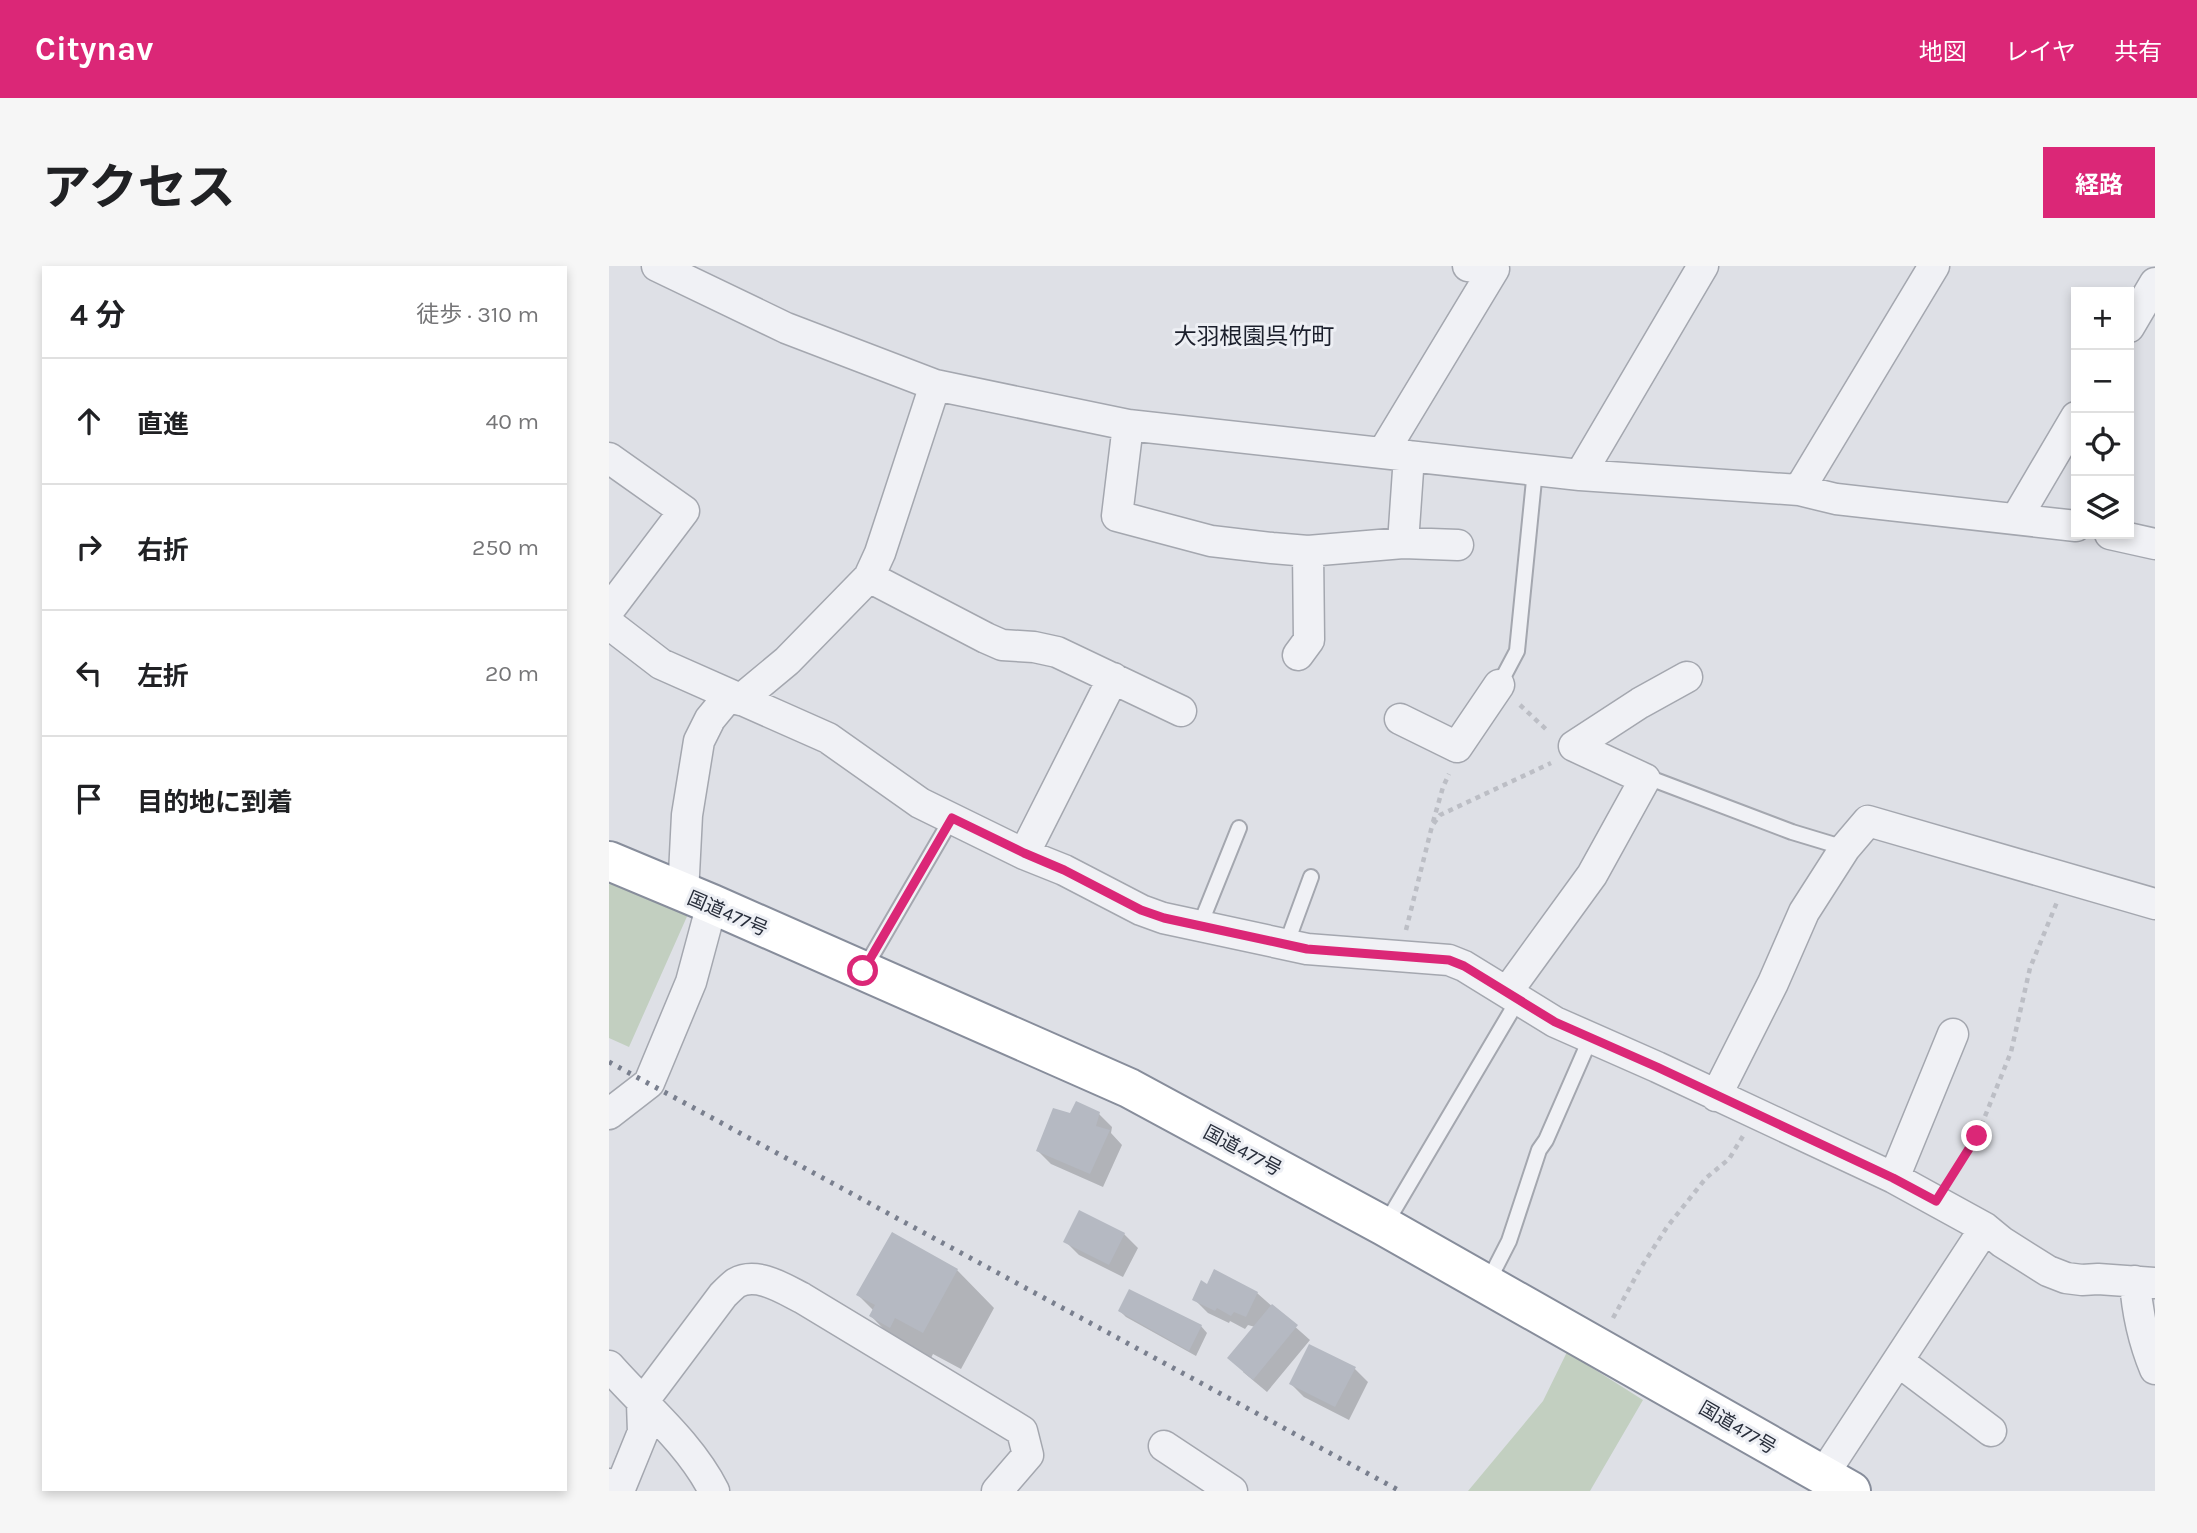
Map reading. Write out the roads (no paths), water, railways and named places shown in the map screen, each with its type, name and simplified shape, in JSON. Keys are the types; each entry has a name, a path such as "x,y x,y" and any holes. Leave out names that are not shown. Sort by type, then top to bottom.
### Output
{"highway":[{"name":"国道477号","path":"609,861 1129,1088 1384,1226 1837,1483"}],"street":[{"path":"657,266 786,328 935,385 1128,425 1580,475 1799,490 1836,499 2071,525"},
{"path":"1580,475 1703,266"},
{"path":"1799,490 1934,266"},
{"path":"1403,543 1396,454 1487,267"},
{"path":"2134,319 2155,283"},
{"path":"609,1114 649,1083 691,982 698,899 687,815 699,741 710,719 734,698 787,661 869,577 880,553 935,385"},
{"path":"1128,425 1117,516 1211,541 1308,551 1403,543 1458,545"},
{"path":"2016,519 2071,426"},
{"path":"609,458 684,511 609,610"},
{"path":"2132,539 2155,544"},
{"path":"1298,655 1309,640 1308,551"},
{"path":"869,577 1002,645 1057,652 1181,711"},
{"path":"609,624 661,664 828,738 920,803 1064,870 1141,910 1164,918 1307,949 1449,960 1464,966 1555,1022 1893,1178 1985,1228 2048,1271 2066,1278 2145,1282 2137,1311 2155,1369"},
{"path":"1513,996 1592,875 1645,779 1574,746 1687,677"},
{"path":"1024,853 1114,678"},
{"path":"1400,719 1457,747 1499,685"},
{"path":"1716,1096 1773,983 1804,912 1845,848 1868,821 2155,904"},
{"path":"1893,1178 1953,1034"},
{"path":"1837,1483 1898,1361 1985,1228"},
{"path":"609,1484 621,1486 643,1432 642,1403 723,1295 736,1283 748,1279 772,1283 814,1305 1022,1431 1028,1455 997,1491"},
{"path":"1898,1361 1991,1431"},
{"path":"609,1366 668,1427 697,1462 714,1491"},
{"path":"1164,1446 1233,1491"}],"lane":[{"path":"1499,685 1517,651 1535,470"},
{"path":"1645,779 1655,780 1792,832 1845,848"},
{"path":"863,971 952,818"},
{"path":"1200,925 1239,828"},
{"path":"1286,945 1311,877"},
{"path":"1384,1226 1513,996"},
{"path":"1487,1284 1509,1241 1539,1150 1546,1140 1591,1037"}],"railway":[{"path":"609,1062 1400,1491"}],"district":[{"name":"大羽根園呉竹町","path":"1254,336"}]}
